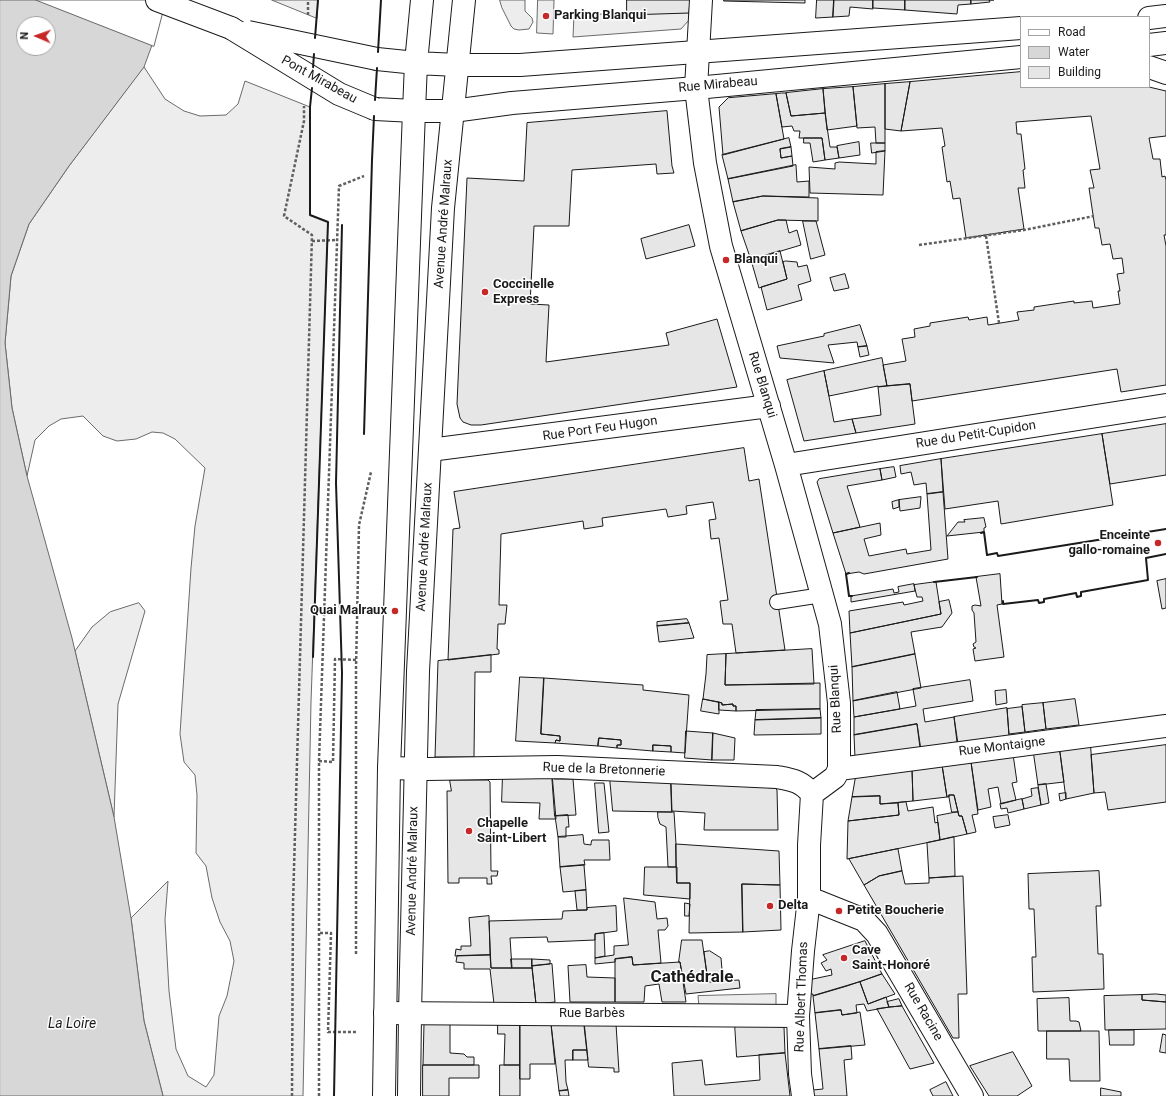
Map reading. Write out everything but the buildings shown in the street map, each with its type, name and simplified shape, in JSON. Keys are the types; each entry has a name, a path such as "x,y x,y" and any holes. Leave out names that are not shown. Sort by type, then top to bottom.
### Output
{"main road":[{"name":"Pont Mirabeau","path":"158,0 231,28 377,59 416,64"},
{"name":"Avenue André Malraux","path":"384,1096 389,768 416,64 422,0"},
{"name":"Avenue André Malraux","path":"409,1096 418,671 443,208 464,0"},
{"name":"Rue Blanqui","path":"701,0 696,88 705,163 721,246 786,465 830,624 839,703 839,769"},
{"path":"1150,18 1166,16"},
{"name":"Pont Mirabeau","path":"231,28 339,94 375,109 414,111"},
{"path":"416,64 520,65 1020,28"},
{"path":"1150,45 1166,43"},
{"name":"Rue Mirabeau","path":"414,111 453,111 512,103 696,88 1020,57"},
{"path":"1150,67 1166,72"},
{"name":"Rue du Petit-Cupidon","path":"786,465 1166,405"},
{"name":"Rue Port Feu Hugon","path":"430,450 768,406"},
{"name":"Rue Montaigne","path":"839,769 1166,726"},
{"name":"Rue de la Bretonnerie","path":"389,768 557,768 777,777 799,782 812,794"},
{"path":"812,794 835,777 839,769"},
{"name":"Rue Albert Thomas","path":"803,1096 800,1074 798,1016 809,898 809,845 812,794"},
{"name":"Rue Racine","path":"809,898 864,920 876,934 972,1096"},
{"name":"Rue Barbès","path":"385,1013 798,1016"}],"lane":[{"path":"777,602 822,594"}],"path":[{"path":"307,23 308,0"},
{"path":"292,1096 294,904 312,235 284,216 304,121 305,98"},
{"path":"319,1096 319,761 339,186 364,176"},
{"path":"919,245 986,236 1094,216"},
{"path":"986,236 999,323"},
{"path":"312,241 338,240"},
{"path":"319,761 333,762 335,659 356,660"},
{"path":"320,933 331,933 328,1032 356,1032"}],"shaded area":[{"path":"272,0 318,0 317,18"},
{"path":"500,0 525,0 525,11 532,18 533,22 529,29 519,30 514,29 511,26 502,8"},
{"name":"Parking Blanqui","path":"538,0 554,0 553,34 537,33"},
{"path":"689,13 689,20 681,29 573,37 574,15"},
{"path":"144,67 165,99 184,111 200,116 226,115 238,104 245,81 310,107 310,215 328,222 311,702 303,1096 163,1096 144,1021 131,918 168,881 165,920 169,991 176,1049 188,1076 206,1087 214,1075 219,1016 227,996 234,961 230,941 220,922 212,898 206,866 196,853 197,795 195,775 184,762 180,734 191,568 195,526 205,468 175,439 163,433 152,432 136,439 117,441 103,436 83,416 61,419 49,426 35,440 27,476 12,408 5,343 11,276 29,224 69,166"},
{"path":"139,603 145,611 118,704 114,817 75,651 92,627 110,612"},
{"path":"776,994 776,1005 699,1007 698,996"}],"water":[{"name":"La Loire","path":"0,0 164,0 152,45 144,67 69,166 29,224 11,276 5,343 12,408 27,476 72,638 114,817 131,918 144,1021 163,1096 0,1096"}],"pier":[{"path":"36,0 166,0 154,46"}],"wall":[{"path":"315,38 318,0"},
{"path":"378,52 381,0"},
{"path":"313,68 314,54"},
{"path":"375,100 377,68"},
{"path":"312,88 310,107 310,215 328,222 313,657"},
{"path":"364,434 374,116"},
{"path":"334,1096 342,673 336,483 342,225"},
{"path":"981,533 984,532 987,555 997,553 998,556 1166,529"},
{"path":"1003,601 1003,604 1038,600 1039,603 1044,602 1044,599 1076,593 1077,597 1081,596 1081,592 1148,580 1146,558 1166,554"},
{"path":"849,573 846,574 849,596 852,596"},
{"path":"934,582 977,577"}],"place":[{"name":"Parking Blanqui","path":"546,16"},
{"name":"Blanqui","path":"726,260"},
{"name":"Coccinelle Express","path":"485,292"},
{"name":"Enceinte gallo-romaine","path":"1158,543"},
{"name":"Quai Malraux","path":"395,611"},
{"name":"Chapelle Saint-Libert","path":"469,831"},
{"name":"Delta","path":"770,906"},
{"name":"Petite Boucherie","path":"839,911"},
{"name":"Cave Saint-Honoré","path":"844,958"}],"district":[{"name":"Cathédrale","path":"692,978"}]}
